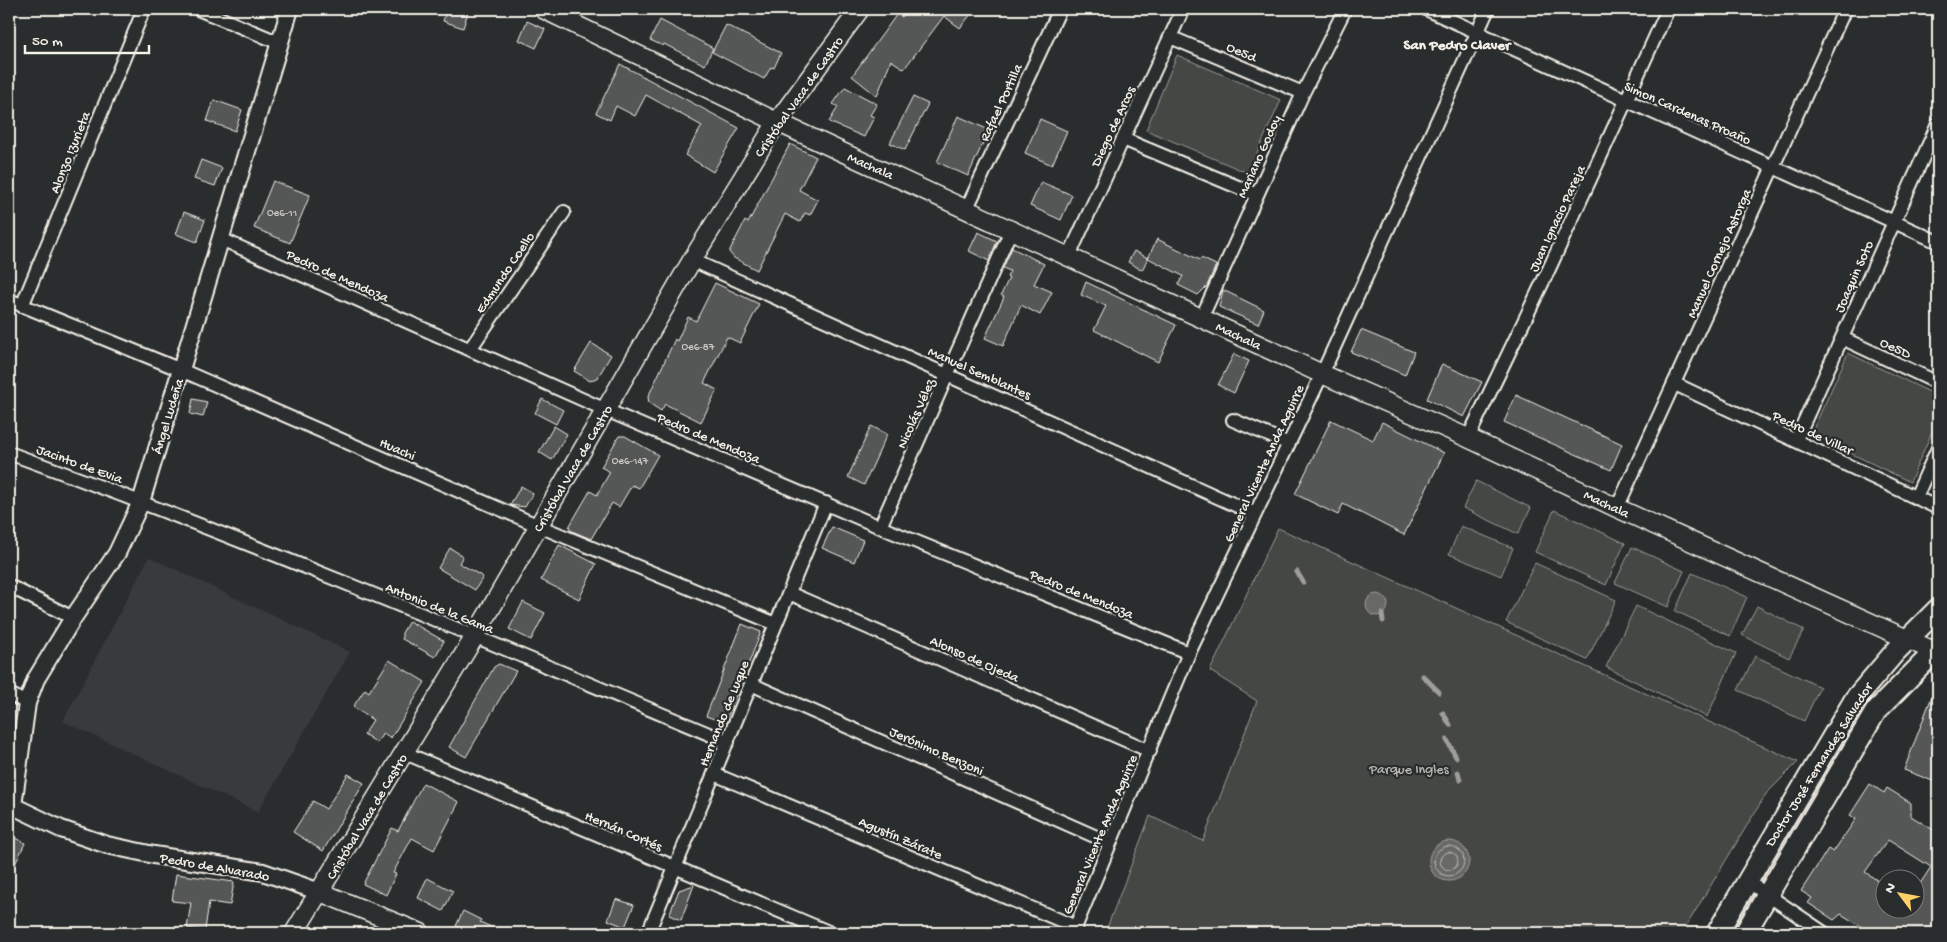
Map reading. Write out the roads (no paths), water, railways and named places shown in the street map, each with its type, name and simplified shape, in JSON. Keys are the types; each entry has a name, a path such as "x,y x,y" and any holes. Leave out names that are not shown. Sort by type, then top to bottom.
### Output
{"main road":[{"name":"Machala","path":"543,9 777,122 1012,228 1322,374 1468,438 1907,641 1937,651"},
{"name":"Cristóbal Vaca de Castro","path":"294,933 475,636 692,260 777,122 860,9"},
{"name":"Doctor José Fernandez Salvador","path":"1717,933 1855,699 1878,670 1938,609"},
{"name":"Doctor José Fernandez Salvador","path":"1745,933 1876,711 1937,651"},
{"name":"Pedro de Alvarado","path":"320,892 420,933"}],"street":[{"name":"Alonzo Izurieta","path":"22,306 144,9"},
{"path":"198,9 280,43"},
{"name":"Ángel Ludeña","path":"11,805 27,703 36,679 72,618 117,553 141,502 290,9"},
{"name":"Rafael Portilla","path":"967,208 1060,9"},
{"name":"Diego de Arcos","path":"1069,256 1183,9"},
{"name":"Mariano Godoy","path":"1202,318 1303,93 1345,9"},
{"name":"Simon Cardenas Proaño","path":"1426,9 1938,242"},
{"name":"General Vicente Anda Aguirre","path":"1074,930 1150,751 1189,653 1287,443 1322,374 1488,9"},
{"name":"Juan Ignacio Pareja","path":"1468,438 1549,269 1668,9"},
{"name":"Manuel Cornejo Astorga","path":"1617,508 1845,9"},
{"name":"Oe5d","path":"1170,37 1303,93"},
{"name":"Joaquin Soto","path":"1796,440 1938,124"},
{"path":"1123,139 1257,195"},
{"name":"Edmundo Coello","path":"470,349 564,212"},
{"name":"Nicolás Vélez","path":"880,527 1012,228"},
{"name":"Pedro de Mendoza","path":"220,239 606,410 880,527 1189,653"},
{"name":"Manuel Semblantes","path":"692,260 949,374 1255,514"},
{"name":"Huachi","path":"9,300 181,370 539,526 776,624"},
{"name":"Oe5D","path":"1842,338 1938,383"},
{"name":"Pedro de Villar","path":"1675,384 1938,508"},
{"path":"1233,420 1287,443"},
{"path":"1916,497 1938,448"},
{"name":"Jacinto de Evia","path":"9,453 141,502"},
{"name":"Antonio de la Gama","path":"141,502 475,636 728,742"},
{"name":"Hernando de Luque","path":"648,933 826,503"},
{"path":"9,586 72,618"},
{"name":"Alonso de Ojeda","path":"789,592 1150,751"},
{"name":"Jerónimo Benzoni","path":"751,684 1110,843"},
{"path":"9,694 27,703"},
{"name":"Hernán Cortés","path":"405,753 676,869 832,933"},
{"name":"Agustín Zárate","path":"714,774 1074,930"},
{"name":"Pedro de Alvarado","path":"11,805 61,829 107,845 154,855 263,872 320,892"},
{"path":"1747,881 1824,933"}],"water":[{"path":"1377,594 1385,597 1388,605 1385,613 1377,616 1369,613 1366,605 1369,597"},
{"path":"1453,841 1460,844 1466,850 1469,861 1468,869 1460,878 1453,881 1445,881 1438,878 1430,869 1429,857 1432,850 1441,842"}],"waterway":[{"path":"1297,572 1303,582"},
{"path":"1382,614 1383,621"},
{"path":"1423,676 1439,692"},
{"path":"1443,713 1450,725"},
{"path":"1447,740 1456,757"},
{"path":"1458,772 1460,780"}],"district":[{"name":"San Pedro Claver","path":"1457,44"}],"park label":[{"name":"Parque Ingles","path":"1409,768"}]}
